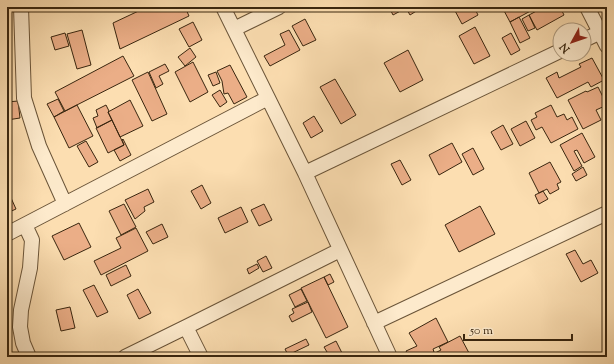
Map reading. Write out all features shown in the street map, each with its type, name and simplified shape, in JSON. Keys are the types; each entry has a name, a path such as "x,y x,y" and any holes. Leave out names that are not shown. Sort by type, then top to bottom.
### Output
{"street":[{"path":"21,7 24,98 39,146 65,204"},
{"path":"223,7 305,173 390,357"},
{"path":"234,29 279,7"},
{"path":"587,7 604,30 607,46"},
{"path":"592,36 604,30"},
{"path":"305,173 552,55"},
{"path":"7,234 268,98"},
{"path":"374,323 607,213"},
{"path":"25,225 32,240 30,268 21,310 20,328 23,342 29,357"},
{"path":"125,357 186,328 340,250"},
{"path":"186,328 201,357"}],"building":[{"path":"100,7 113,7 113,8 101,11"},
{"path":"147,7 185,7 189,16 120,49 113,23"},
{"path":"389,7 416,7 418,10 410,15 406,8 393,15"},
{"path":"453,7 474,7 478,15 462,24"},
{"path":"502,7 538,7 510,22"},
{"path":"544,7 560,7 564,15 537,30 529,15"},
{"path":"529,15 535,28 528,31 522,19"},
{"path":"519,17 530,38 520,43 510,22"},
{"path":"305,19 316,40 303,46 292,26"},
{"path":"193,22 202,40 189,47 179,29"},
{"path":"475,27 490,56 474,64 459,36"},
{"path":"82,30 91,65 77,69 67,34"},
{"path":"289,30 300,50 270,66 264,56 285,45 280,34"},
{"path":"65,33 69,46 55,50 51,37"},
{"path":"511,33 520,50 511,55 502,38"},
{"path":"190,48 196,57 185,66 178,57"},
{"path":"408,50 423,80 400,92 384,63"},
{"path":"123,56 134,76 65,111 55,92"},
{"path":"592,58 604,80 591,87 588,82 557,98 546,78 557,72 559,78 581,67 579,64 583,62 592,62"},
{"path":"193,62 208,92 190,102 175,72"},
{"path":"165,64 169,71 159,76 163,84 156,88 149,72"},
{"path":"230,65 247,97 234,104 228,93 224,94 222,81 217,71"},
{"path":"148,72 167,114 152,121 132,80"},
{"path":"216,72 220,83 213,86 208,75"},
{"path":"335,79 356,115 341,124 320,87"},
{"path":"598,87 607,105 596,110 601,120 583,129 568,100"},
{"path":"220,90 227,102 220,107 212,95"},
{"path":"58,99 64,111 54,117 47,104"},
{"path":"130,100 143,126 120,137 108,112"},
{"path":"18,101 20,118 7,120 7,102"},
{"path":"77,105 93,136 69,148 54,117"},
{"path":"106,105 112,120 97,128 93,118 98,116 96,110"},
{"path":"551,105 557,117 564,114 567,120 572,117 578,129 551,143 542,127 536,130 531,120 537,117 535,113"},
{"path":"314,116 323,131 311,138 303,123"},
{"path":"112,120 124,145 108,153 96,128"},
{"path":"526,121 535,138 520,146 511,129"},
{"path":"503,125 513,144 501,150 491,132"},
{"path":"582,133 595,157 584,163 577,150 574,151 582,166 574,171 560,145"},
{"path":"123,139 131,155 120,161 114,150 124,145"},
{"path":"86,141 98,162 89,167 77,146"},
{"path":"452,143 462,162 439,175 429,155"},
{"path":"473,148 484,169 473,175 462,154"},
{"path":"400,160 411,180 402,185 391,164"},
{"path":"550,162 561,182 557,184 559,189 550,194 547,189 539,193 529,173"},
{"path":"583,167 587,175 576,181 572,174"},
{"path":"202,185 211,203 201,209 191,191"},
{"path":"7,189 16,209 7,213"},
{"path":"148,189 154,202 144,207 145,211 135,219 125,200"},
{"path":"543,191 548,199 539,204 535,195"},
{"path":"124,204 136,227 121,235 109,211"},
{"path":"264,204 272,220 259,226 251,210"},
{"path":"480,206 495,234 459,252 445,225"},
{"path":"241,207 248,222 225,233 218,218"},
{"path":"79,223 91,247 64,260 52,236"},
{"path":"162,224 168,237 153,244 146,232"},
{"path":"136,228 148,251 101,275 94,261 121,248 116,238"},
{"path":"575,250 583,264 591,260 598,273 581,282 566,254"},
{"path":"266,256 272,268 263,272 257,261"},
{"path":"257,264 259,268 249,274 247,269"},
{"path":"126,265 131,276 111,286 106,275"},
{"path":"330,274 334,282 328,285 324,277"},
{"path":"324,277 348,327 326,338 301,288"},
{"path":"94,285 108,312 97,317 83,290"},
{"path":"138,289 151,313 139,319 127,295"},
{"path":"301,289 307,301 295,307 289,295"},
{"path":"308,302 312,312 292,322 289,316 294,313 292,309"},
{"path":"70,307 75,328 61,331 56,310"},
{"path":"436,318 448,342 433,349 434,352 424,357 409,357 406,351 417,346 409,333"},
{"path":"460,336 469,353 463,357 427,357 441,350 439,347"},
{"path":"306,339 309,345 288,355 285,349"},
{"path":"336,341 344,357 330,357 324,347"},
{"path":"325,353 327,357 316,357"}]}
